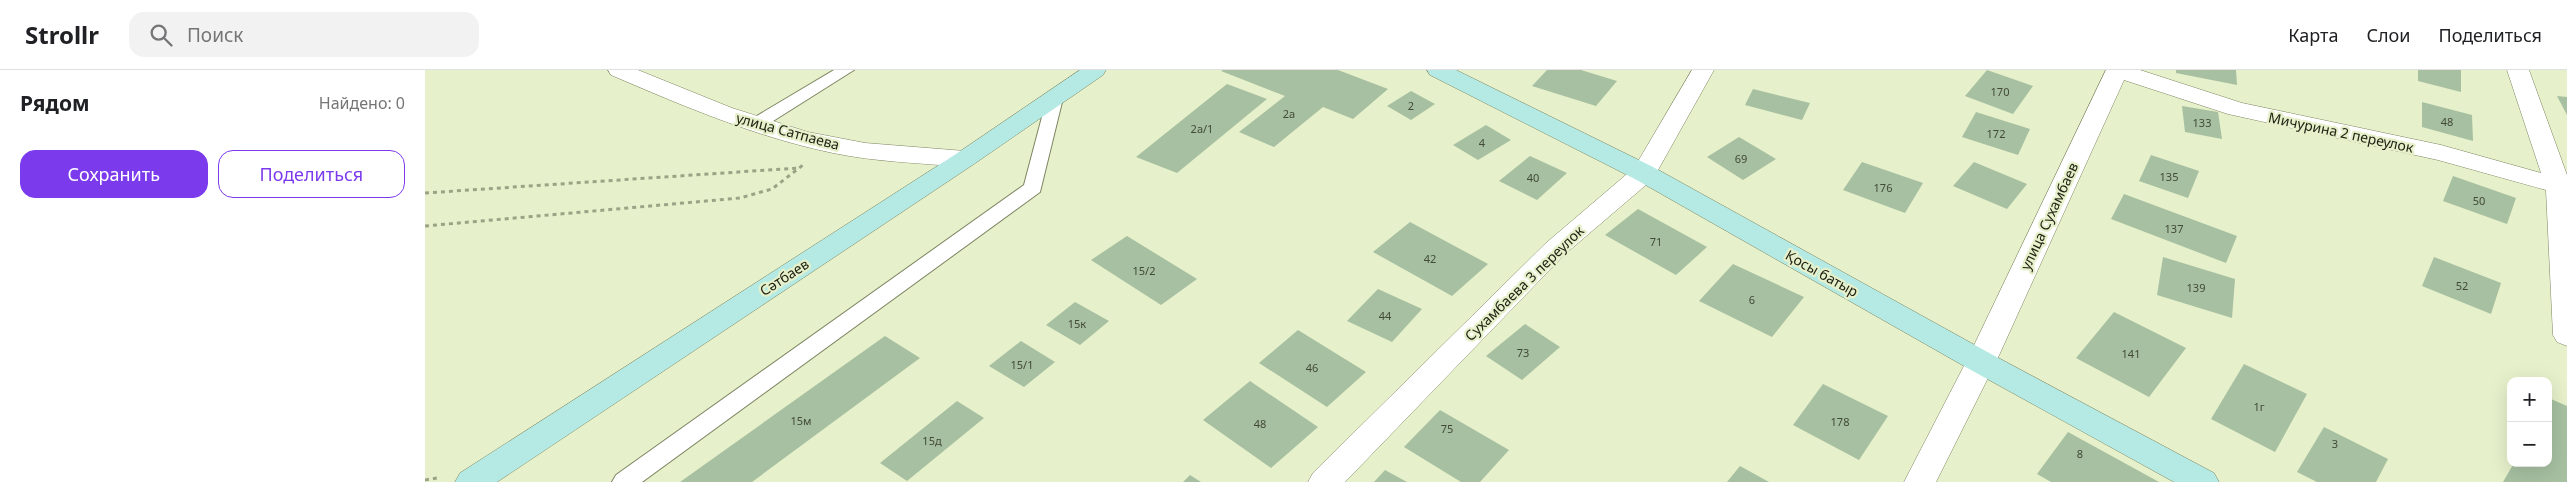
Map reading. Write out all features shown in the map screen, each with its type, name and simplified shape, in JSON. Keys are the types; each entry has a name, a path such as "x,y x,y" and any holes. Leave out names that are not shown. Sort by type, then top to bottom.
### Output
{"street":[{"name":"улица Сатпаева","path":"619,70 695,103 756,124 832,145 965,159"},
{"name":"Сәтбаев","path":"471,482 965,159 1095,70"},
{"name":"Қосы батыр","path":"1438,70 1644,173 1981,362 2203,482"},
{"name":"Сухамбаева 3 переулок","path":"1324,482 1555,249 1644,173 1703,70"},
{"name":"Мичурина 2 переулок","path":"2117,70 2236,109 2441,153 2563,187"},
{"name":"улица Сухамбаев","path":"1921,482 1981,362 2117,70"},
{"path":"2518,70 2563,187 2567,335"}],"lane":[{"path":"756,124 846,70"},
{"path":"624,482 1033,188 1055,98"}],"path":[{"path":"425,226 740,198 772,189 832,145"},
{"path":"425,193 799,168"}],"building":[{"path":"1338,70 1388,89 1353,119 1323,107 1274,147 1239,132 1285,96 1221,71"},
{"path":"1547,70 1581,70 1617,81 1596,106 1532,86"},
{"path":"1987,70 2033,86 2013,114 1965,96"},
{"path":"2176,70 2236,70 2237,85 2176,73"},
{"path":"2418,70 2461,70 2461,92 2418,81"},
{"path":"1227,84 1267,99 1177,173 1136,157"},
{"path":"1753,89 1810,103 1802,120 1745,105"},
{"path":"1411,91 1435,104 1411,120 1387,106"},
{"path":"2557,96 2567,97 2567,115"},
{"path":"2422,102 2472,115 2473,141 2422,127"},
{"path":"2182,106 2218,112 2222,139 2185,132"},
{"path":"1976,112 2030,129 2018,155 1962,137"},
{"path":"1486,125 1511,140 1478,160 1453,145"},
{"path":"1739,137 1776,159 1743,180 1707,157"},
{"path":"2151,155 2199,171 2188,198 2139,181"},
{"path":"1530,156 1567,173 1537,200 1499,181"},
{"path":"1862,162 1923,183 1905,213 1843,190"},
{"path":"1974,162 2027,184 2007,209 1953,186"},
{"path":"2453,176 2516,198 2507,224 2443,201"},
{"path":"2124,194 2237,236 2226,263 2111,219"},
{"path":"1638,209 1707,247 1676,275 1605,235"},
{"path":"1410,222 1488,264 1452,296 1373,252"},
{"path":"1127,236 1197,279 1161,305 1091,260"},
{"path":"2163,257 2235,279 2232,318 2157,295"},
{"path":"2434,257 2501,283 2491,314 2422,286"},
{"path":"1733,264 1804,297 1772,337 1699,301"},
{"path":"1378,289 1422,309 1392,342 1347,321"},
{"path":"1075,302 1109,321 1080,345 1046,325"},
{"path":"2114,312 2186,348 2149,397 2076,358"},
{"path":"1525,324 1560,347 1522,380 1486,356"},
{"path":"1298,330 1366,372 1327,407 1259,363"},
{"path":"885,336 920,358 752,482 680,482"},
{"path":"1021,341 1055,362 1024,387 989,366"},
{"path":"2244,364 2307,394 2275,452 2211,419"},
{"path":"1250,381 1318,427 1271,468 1203,420"},
{"path":"1823,384 1888,416 1859,460 1793,425"},
{"path":"2552,399 2567,406 2567,482 2503,482 2512,467 2552,467"},
{"path":"957,401 984,418 907,481 880,463"},
{"path":"1440,410 1509,450 1480,482 1461,482 1404,447"},
{"path":"2324,427 2388,459 2376,482 2317,482 2297,472"},
{"path":"2068,432 2159,482 2051,482 2037,474"},
{"path":"1740,466 1769,482 1727,482"},
{"path":"1385,470 1407,482 1374,482"},
{"path":"1190,475 1201,482 1183,482"}]}
